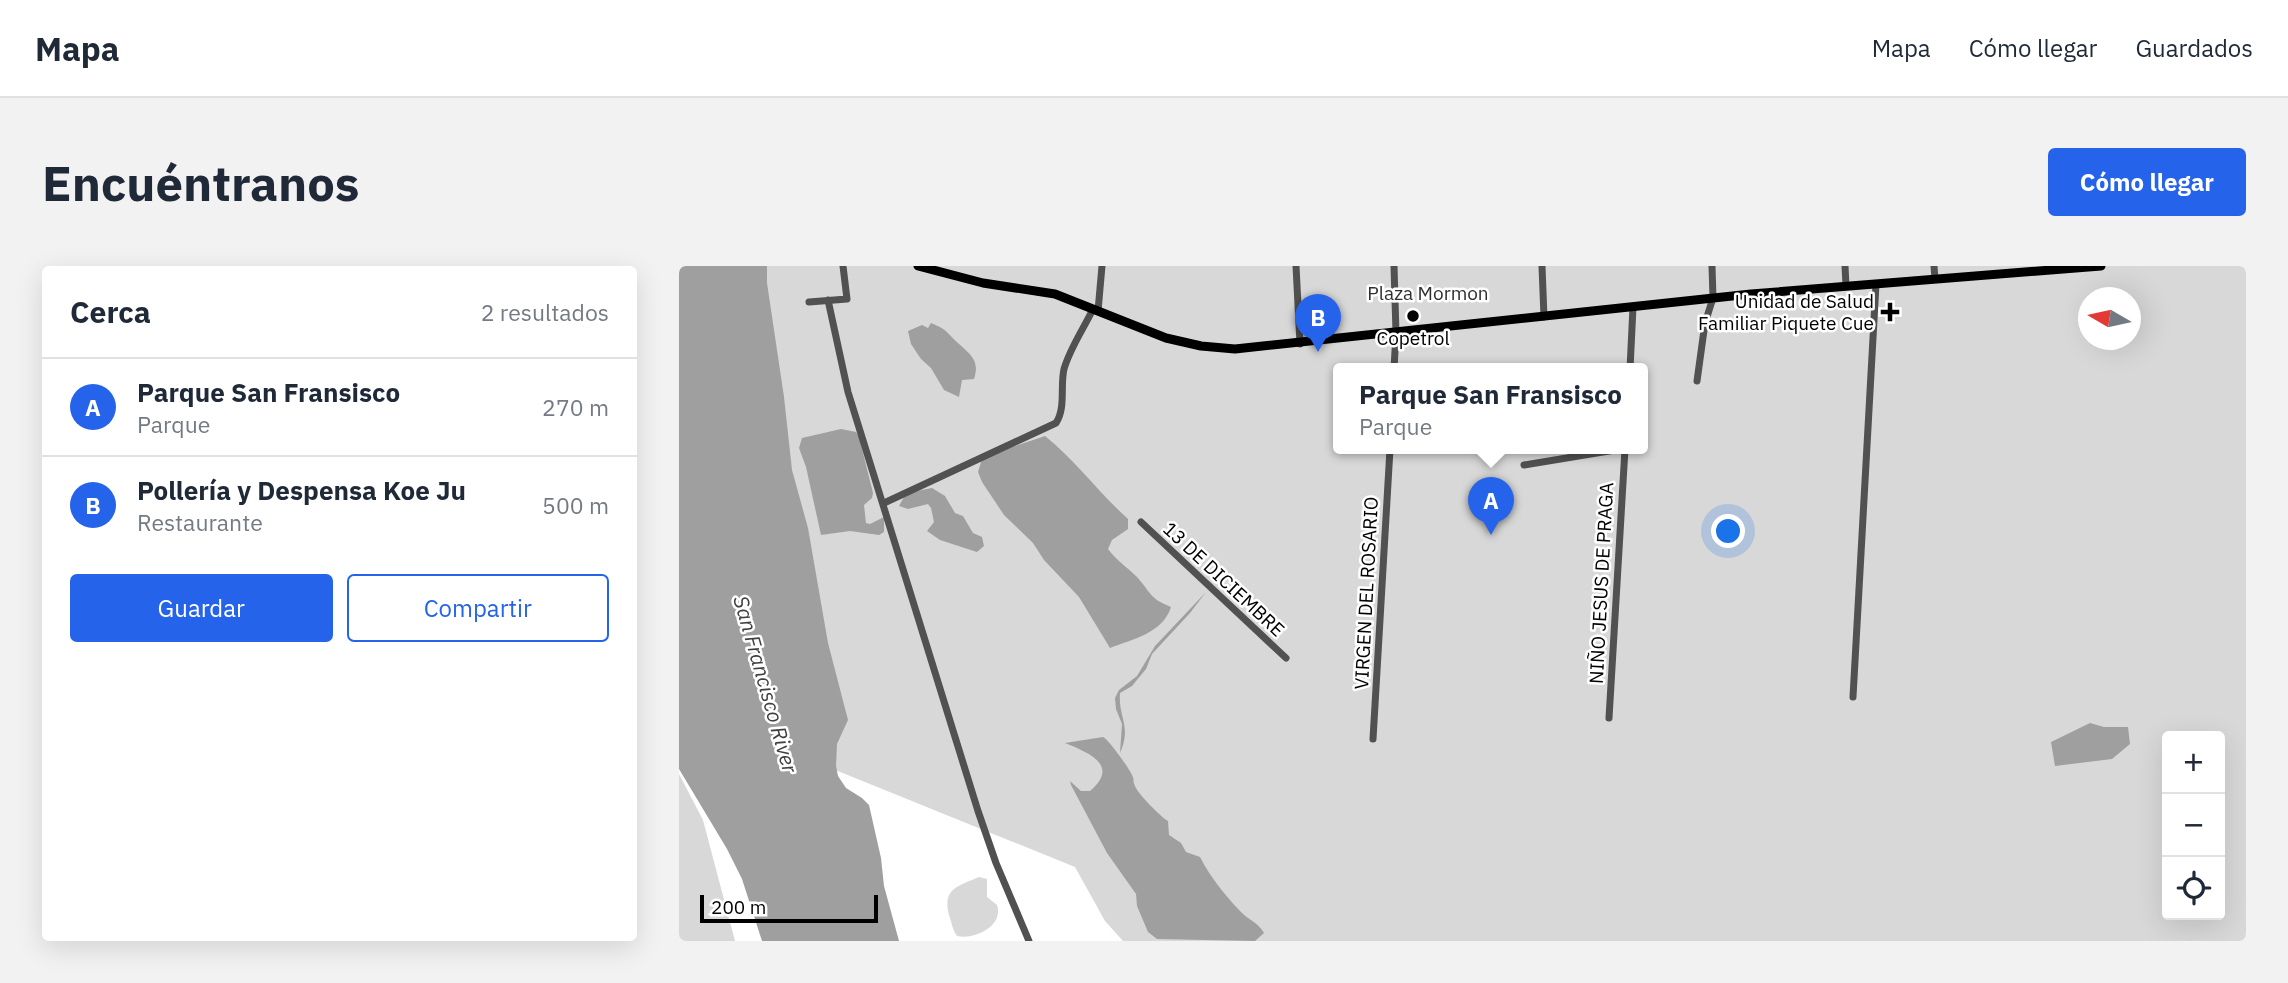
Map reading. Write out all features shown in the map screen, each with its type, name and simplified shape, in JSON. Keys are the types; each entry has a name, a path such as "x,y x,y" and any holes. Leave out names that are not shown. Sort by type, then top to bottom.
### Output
{"main road":[{"path":"918,266 983,283 1055,294 1165,338 1201,346 1238,349 1713,298 2043,268 2101,266"}],"street":[{"path":"809,302 848,299 843,266"},
{"path":"884,503 1056,423 1061,414 1066,363 1095,310 1102,266"},
{"path":"1296,266 1300,344"},
{"path":"1394,266 1394,363"},
{"path":"1542,266 1544,317"},
{"path":"1697,381 1705,323 1713,298 1712,266"},
{"path":"1845,266 1846,286"},
{"path":"1934,266 1935,279"},
{"path":"1853,697 1876,284"},
{"path":"828,300 848,392 978,811 996,863 1029,941"},
{"path":"1630,363 1633,307"},
{"name":"VIRGEN DEL ROSARIO","path":"1373,739 1390,454"},
{"path":"1524,465 1592,454"},
{"name":"NIÑO JESUS DE PRAGA","path":"1609,718 1623,454"},
{"name":"13 DE DICIEMBRE","path":"1141,522 1286,658"}],"green space":[{"name":"Plaza Mormon","path":"729,266 2246,266 2246,941 1123,941 1105,921 1075,867 739,731"},
{"path":"679,774 703,820 735,941 679,941"},
{"path":"979,877 987,879 987,897 997,905 996,919 986,930 972,936 957,936 947,906 950,893"}],"water":[{"name":"San Francisco River","path":"679,266 767,266 792,470 808,528 828,643 848,720 837,744 836,766 838,776 846,788 869,805 881,858 884,886 899,941 762,941 742,879 679,769"},
{"path":"931,323 947,332 971,355 975,363 974,379 962,380 959,397 944,390 931,368 911,344 908,331 922,325 928,328"},
{"path":"841,429 856,432 859,437 873,493 872,498 864,505 866,523 870,524 884,517 884,532 879,535 850,531 821,535 806,467 799,448 802,438"},
{"path":"1045,436 1128,519 1128,529 1112,540 1108,549 1155,598 1171,607 1161,623 1146,634 1110,648 1079,597 1044,560 1033,543 1004,515 982,482 978,472 981,462 988,455"},
{"path":"932,488 945,496 955,513 963,516 973,533 982,537 984,546 977,552 940,540 927,531 934,522 928,504 908,509 899,506 904,497"},
{"path":"1206,592 1152,654 1146,669 1132,686 1120,693 1125,736 1120,753 1122,724 1115,698 1119,690 1137,676 1155,646"},
{"path":"2090,723 2104,727 2128,727 2130,744 2112,759 2055,766 2051,742"},
{"path":"1103,737 1127,767 1140,794 1168,821 1169,835 1181,843 1186,852 1200,857 1229,898 1262,929 1264,933 1255,941 1157,939 1148,932 1137,906 1136,894 1107,853 1070,781 1081,791 1090,791 1099,782 1102,767 1091,755 1065,743"}],"place":[{"name":"Unidad de Salud Familiar Piquete Cue","path":"1890,312"},
{"name":"Copetrol","path":"1413,316"},
{"name":"Pollería y Despensa Koe Ju","path":"1318,352"},
{"name":"Parque San Fransisco","path":"1491,535"}]}
